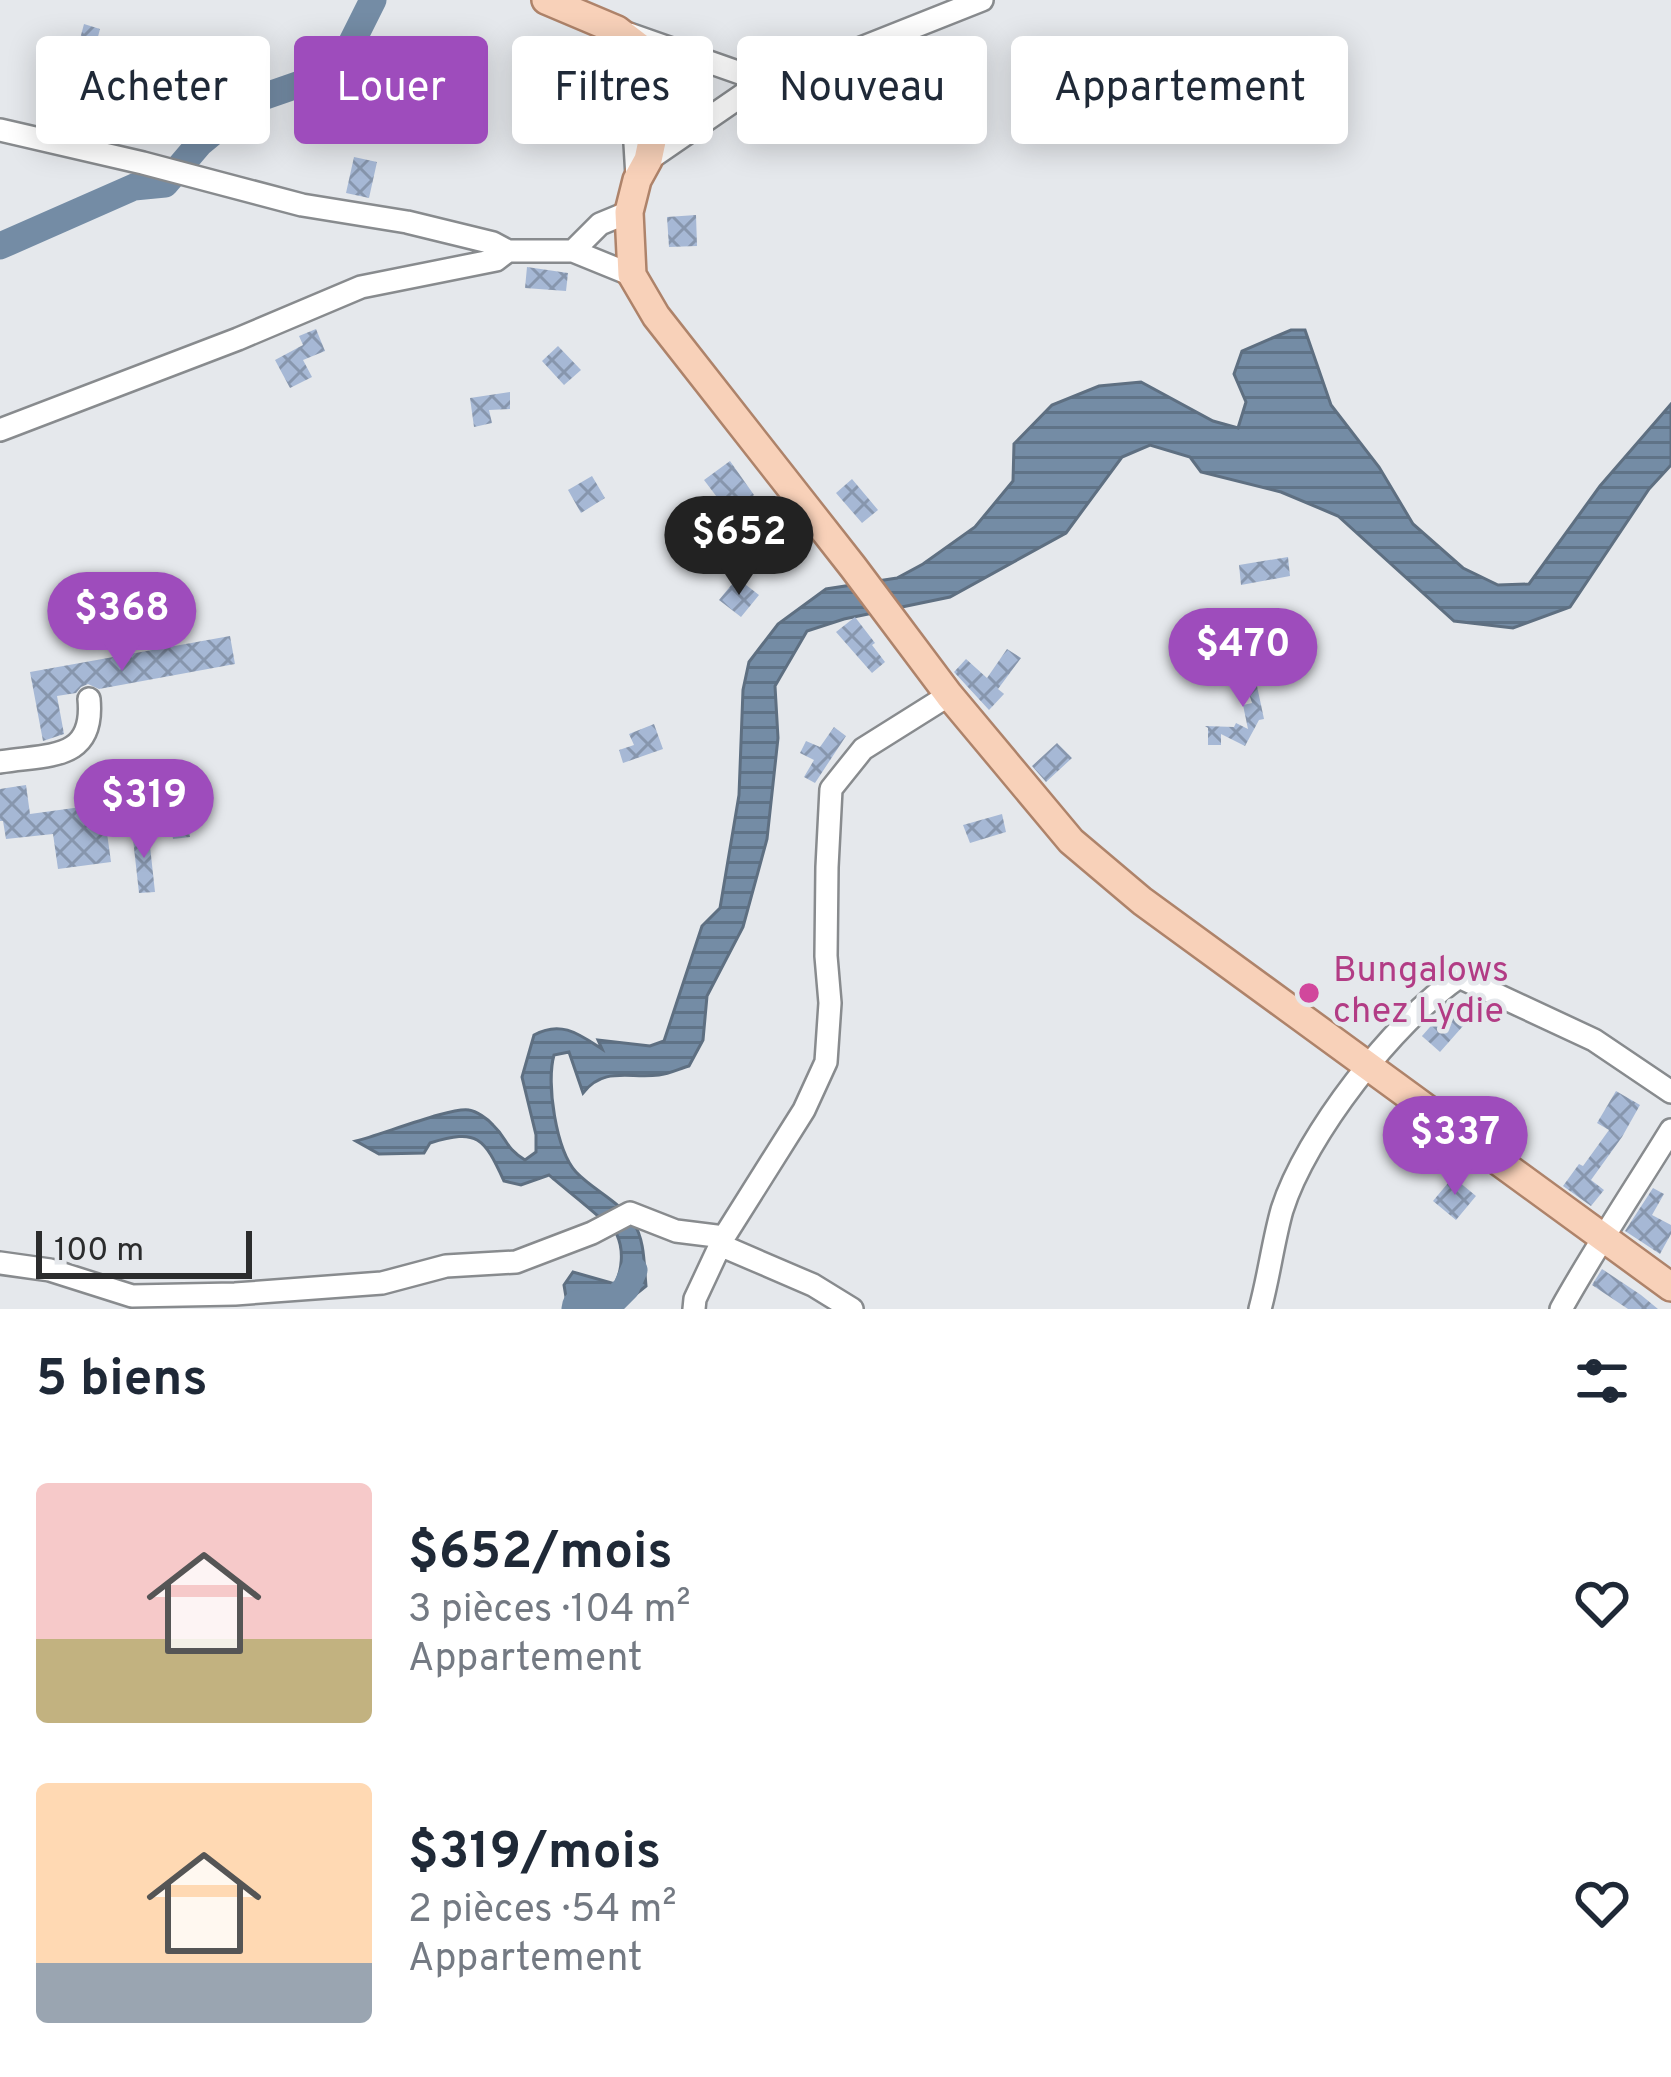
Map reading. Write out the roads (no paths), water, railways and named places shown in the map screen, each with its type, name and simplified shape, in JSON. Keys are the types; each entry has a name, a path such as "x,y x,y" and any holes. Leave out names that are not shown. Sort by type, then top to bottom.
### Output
{"main road":[{"path":"546,0 617,30 643,50 657,74 659,107 629,212 632,275 656,316 949,695 1072,841 1142,901 1671,1287"}],"street":[{"path":"891,36 982,0"},
{"path":"617,30 737,72"},
{"path":"642,170 737,100"},
{"path":"0,130 302,205 406,222 508,251 573,251 632,275"},
{"path":"573,251 600,224 629,212"},
{"path":"0,430 361,286 496,260 508,251"},
{"path":"694,1309 723,1241 804,1110 826,1062 831,789 863,749 949,695"},
{"path":"0,761 71,750 84,738 91,719 89,699"},
{"path":"1260,1309 1282,1210 1309,1148 1368,1066 1438,992 1459,977 1594,1040 1671,1092"},
{"path":"1561,1309 1671,1130"},
{"path":"0,1263 50,1270 132,1296 382,1283 446,1266 516,1262 630,1213 676,1231 723,1241 853,1309"}],"water":[{"path":"1291,330 1305,330 1331,405 1379,467 1413,524 1463,568 1498,585 1529,584 1600,486 1671,404 1671,465 1649,489 1570,607 1513,628 1454,621 1338,516 1281,492 1201,472 1190,457 1150,445 1122,457 1066,533 950,597 807,631 775,686 778,738 767,839 743,927 707,996 703,1040 689,1066 659,1075 609,1076 583,1093 569,1052 554,1055 554,1116 569,1162 627,1215 640,1236 646,1286 630,1299 595,1297 587,1309 568,1309 564,1285 573,1272 615,1284 621,1247 613,1230 549,1175 521,1185 504,1181 484,1146 469,1137 430,1143 424,1153 379,1154 356,1141 469,1110 488,1120 525,1160 536,1152 522,1077 534,1035 561,1029 602,1049 598,1040 650,1046 664,1041 702,926 720,908 739,795 743,690 749,662 778,624 826,589 897,578 975,527 1013,481 1014,444 1052,405 1099,386 1141,382 1213,421 1238,428 1246,402 1234,374 1242,351"}],"waterway":[{"path":"0,246 134,187 165,184 200,143 251,101 303,83 350,46 373,0"},
{"path":"575,1309 576,1304 613,1301 634,1270"}],"place":[{"name":"Bungalows chez Lydie","path":"1309,993"}]}
